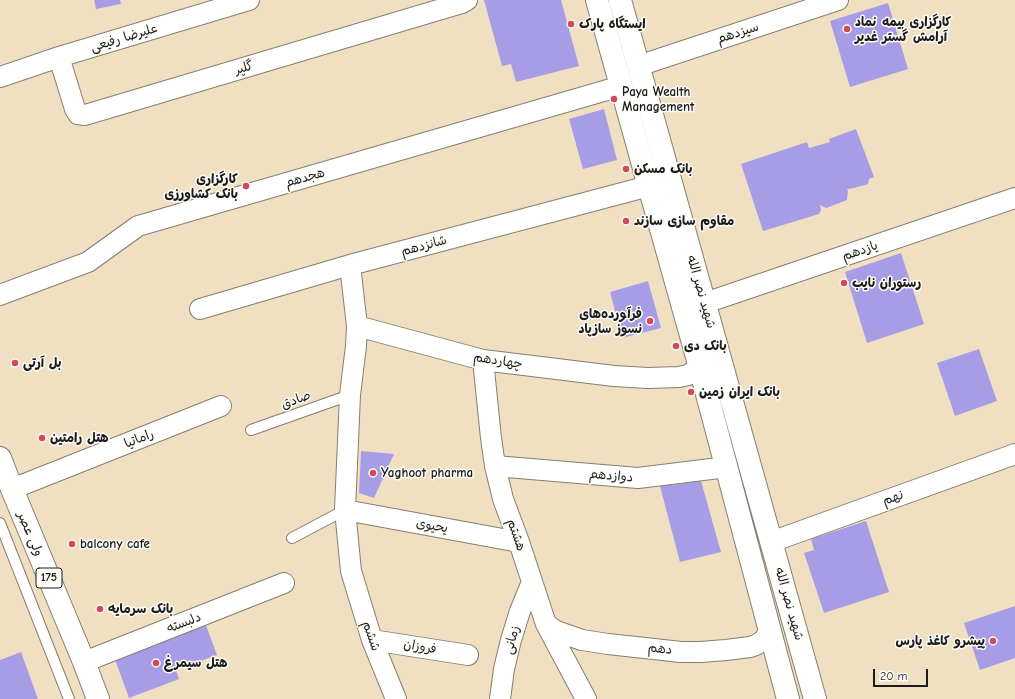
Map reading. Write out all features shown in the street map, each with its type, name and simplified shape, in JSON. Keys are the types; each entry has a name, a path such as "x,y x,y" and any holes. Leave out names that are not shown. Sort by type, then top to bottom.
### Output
{"main road":[{"name":"شهید نصر الله","path":"597,0 699,364 788,699"},
{"name":"شهید نصر الله","path":"620,0 816,699"},
{"name":"ولی عصر","path":"0,458 98,699"}],"street":[{"name":"علیرضا رفیعی","path":"0,77 59,57 249,0"},
{"name":"گلپر","path":"59,57 75,109 78,114 85,115 462,3 467,0"},
{"name":"سیزدهم","path":"638,66 838,0"},
{"name":"هجدهم","path":"0,295 88,262 138,226 621,86"},
{"name":"شانزدهم","path":"200,309 350,265 649,186"},
{"name":"یازدهم","path":"705,303 1015,198"},
{"path":"350,265 357,326"},
{"name":"چهاردهم","path":"357,326 483,360 614,376 648,378 679,377 688,375 694,371 699,364"},
{"name":"ششم","path":"357,326 350,395 345,510 351,571 372,640 396,699"},
{"name":"هشتم","path":"483,360 490,438 503,499 546,624 586,699"},
{"name":"راماتیا","path":"12,489 221,406"},
{"name":"نهم","path":"771,542 1015,454"},
{"name":"دوازدهم","path":"495,466 638,478 727,467"},
{"name":"یحیوی","path":"345,510 519,542"},
{"name":"زمانی","path":"500,699 504,669 511,640 520,611 532,582"},
{"name":"دلبسته","path":"84,662 284,583"},
{"name":"دهم","path":"546,624 556,631 582,640 681,652 701,652 750,647 764,640 770,630"},
{"name":"فروزان","path":"372,640 468,655"}],"lane":[{"name":"صادق","path":"251,430 350,395"},
{"path":"292,538 345,510"},
{"path":"0,523 69,699"}],"building":[{"path":"94,0 120,0 121,4 96,9"},
{"path":"484,0 561,0 579,66 516,82 511,64 502,66"},
{"path":"888,3 908,69 850,87 830,21"},
{"path":"604,109 617,160 583,169 569,119"},
{"path":"856,129 874,177 869,179 868,184 847,189 847,200 826,208 820,205 821,210 819,214 763,231 741,164 807,142 809,148 830,142 829,139"},
{"path":"901,253 924,324 867,343 845,272"},
{"path":"648,281 661,328 622,338 610,292"},
{"path":"979,349 997,401 955,416 937,363"},
{"name":"Yaghoot pharma","path":"361,451 394,454 374,498 359,493"},
{"path":"701,481 721,552 680,562 660,486"},
{"path":"866,521 889,592 824,613 804,553 814,550 811,539"},
{"name":"پیشرو کاغذ پارس","path":"1015,606 1015,658 980,670 964,623"},
{"name":"هتل سیمرغ","path":"204,620 217,655 176,670 179,679 129,698 113,654"},
{"path":"21,652 38,699 0,699 0,660"}],"place":[{"name":"ایستگاه پارک","path":"571,24"},
{"name":"کارگزاری بیمه نماد آرامش گستر غدیر","path":"847,29"},
{"name":"Paya Wealth Management","path":"614,99"},
{"name":"بانک مسکن","path":"626,169"},
{"name":"کارگزاری بانک کشاورزی","path":"246,186"},
{"name":"مقاوم سازی سازند","path":"626,221"},
{"name":"رستوران نایب","path":"844,283"},
{"name":"فرآورده‌های نسوز سازپاد","path":"650,321"},
{"name":"بانک دی","path":"676,346"},
{"name":"بل آرتی","path":"15,363"},
{"name":"بانک ایران زمین","path":"691,392"},
{"name":"هتل رامتین","path":"42,438"},
{"name":"Yaghoot pharma","path":"373,473"},
{"name":"balcony cafe","path":"72,544"},
{"name":"بانک سرمایه","path":"100,609"},
{"name":"پیشرو کاغذ پارس","path":"993,641"},
{"name":"هتل سیمرغ","path":"156,663"}]}
